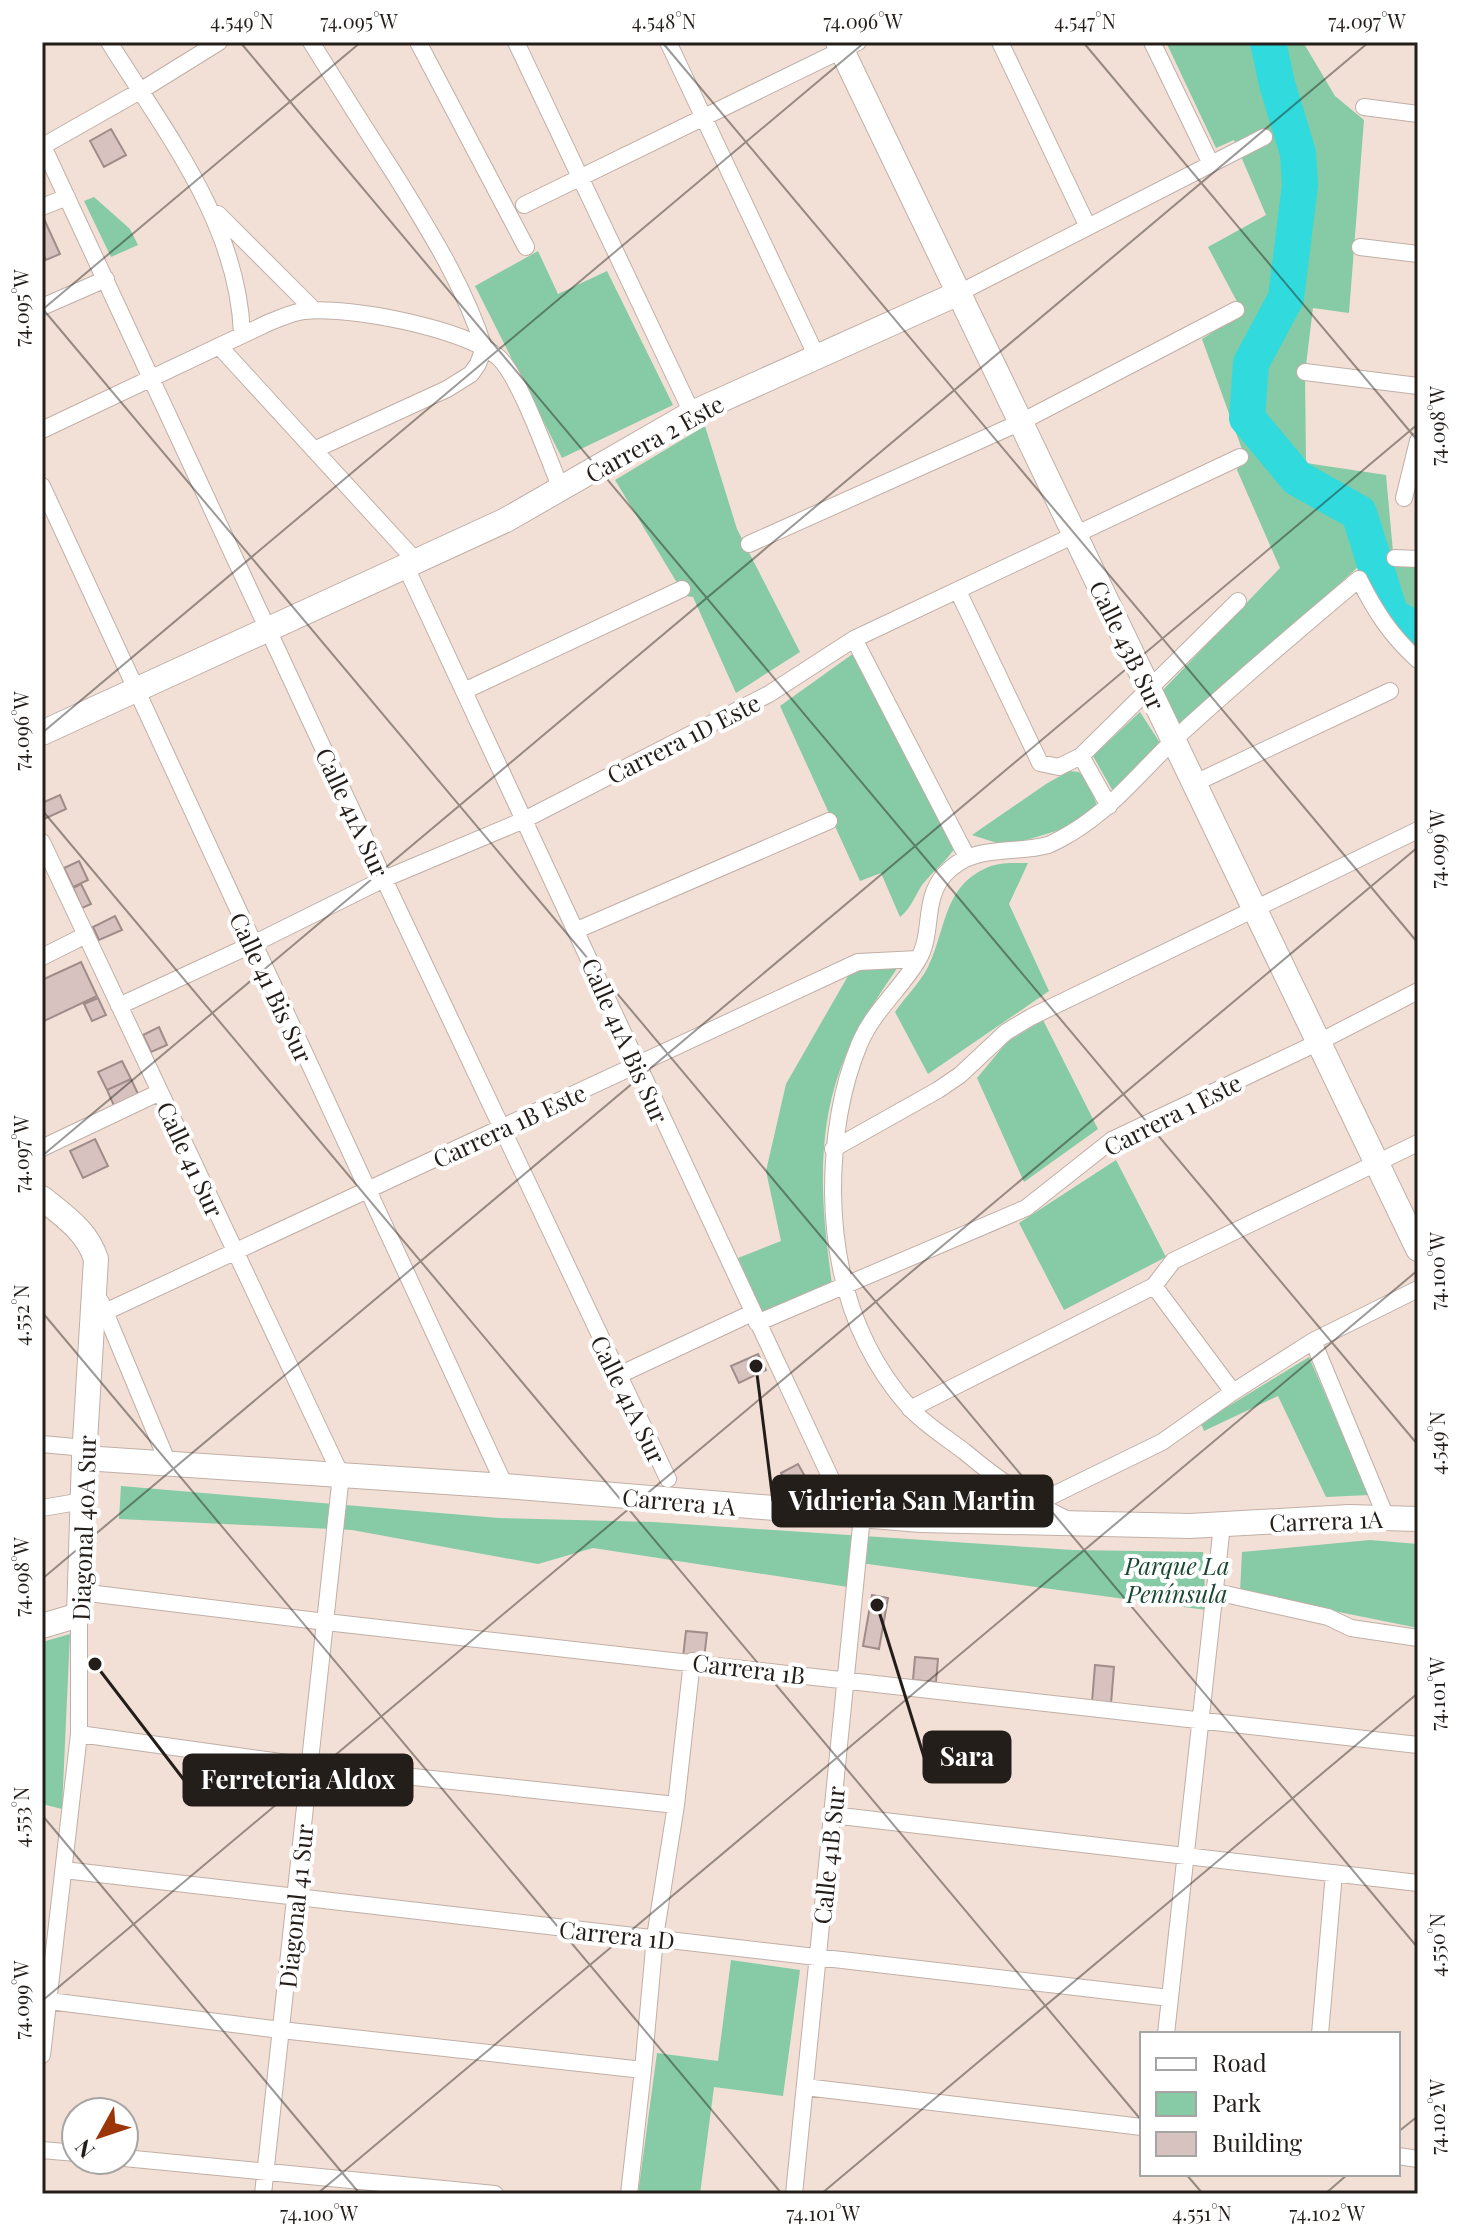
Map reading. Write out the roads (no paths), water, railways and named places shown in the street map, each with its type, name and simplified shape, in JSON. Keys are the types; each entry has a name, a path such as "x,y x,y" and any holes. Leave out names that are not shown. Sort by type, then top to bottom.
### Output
{"street":[{"path":"109,42 211,208 227,248 242,334"},
{"path":"43,145 219,42"},
{"path":"311,42 452,272 475,319 484,348 471,374 447,389 314,450"},
{"path":"418,42 526,247"},
{"path":"516,42 692,413"},
{"path":"668,42 817,357"},
{"path":"1000,42 1088,227"},
{"path":"1152,42 1211,164"},
{"path":"524,205 846,45"},
{"name":"Calle 43B Sur","path":"846,45 959,293 1418,1249"},
{"path":"1364,107 1418,114"},
{"name":"Carrera 2 Este","path":"42,733 506,520 692,413 959,293 1264,137"},
{"name":"Calle 41A Sur","path":"43,145 384,879 668,1479"},
{"path":"42,207 67,197"},
{"path":"211,208 314,310"},
{"path":"1360,247 1418,254"},
{"path":"42,307 106,279"},
{"path":"749,544 1021,422 1236,310"},
{"path":"42,430 242,334 299,311 376,315 425,327 484,348 499,358 512,377 561,489"},
{"name":"Calle 41A Bis Sur","path":"219,346 314,450 410,563 464,691 755,1318 855,1515"},
{"path":"1305,372 1418,386"},
{"path":"1404,498 1418,441"},
{"name":"Carrera 1D Este","path":"119,1006 384,879 524,820 769,694 854,639 1240,457"},
{"name":"Calle 41 Bis Sur","path":"42,486 505,1486"},
{"path":"1395,558 1418,559"},
{"path":"1076,1524 1035,1504 910,1409 875,1361 854,1320 843,1287 833,1225 833,1149 846,1084 859,1044 880,1006 918,959 927,937 929,903 945,874 967,857 986,851 1050,844 1109,806 1259,662 1359,579 1374,611 1395,640 1418,660"},
{"path":"464,691 682,589"},
{"path":"958,591 1040,763 1059,767 1081,756 1238,601"},
{"path":"854,639 967,857"},
{"path":"1195,783 1390,691"},
{"path":"1081,756 1109,806"},
{"path":"577,930 829,821"},
{"path":"833,1149 938,1090 960,1075 1006,1032 1031,1017 1418,830"},
{"name":"Calle 41 Sur","path":"42,842 341,1475"},
{"path":"42,957 86,935"},
{"name":"Carrera 1B Este","path":"105,1312 858,962 918,959"},
{"name":"Carrera 1 Este","path":"617,1376 755,1318 843,1287 1026,1208 1112,1140 1319,1042 1418,991"},
{"path":"42,1148 160,1092"},
{"path":"910,1409 1154,1286 1173,1261 1418,1143"},
{"name":"Diagonal 40A Sur","path":"42,1198 88,1240 96,1259 83,1501 79,1734 42,2055"},
{"path":"1154,1286 1233,1392"},
{"path":"95,1287 168,1463"},
{"path":"1035,1504 1162,1442 1313,1341 1418,1289"},
{"path":"1313,1341 1386,1517"},
{"path":"42,1444 85,1453"},
{"name":"Carrera 1A","path":"85,1453 168,1463 970,1522 1222,1525 1386,1517 1418,1519"},
{"name":"Diagonal 41 Sur","path":"263,2194 341,1475"},
{"path":"42,1508 83,1501"},
{"name":"Calle 41B Sur","path":"794,2194 845,1679 855,1515"},
{"path":"1166,2032 1222,1525"},
{"path":"1216,1592 1328,1617 1351,1628 1418,1638"},
{"name":"Carrera 1B","path":"42,1626 80,1603 326,1622 1418,1745"},
{"path":"629,2194 655,1937 676,1805 692,1661"},
{"path":"79,1734 310,1766 676,1805"},
{"path":"832,1815 1418,1883"},
{"name":"Carrera 1D","path":"64,1870 1170,1998"},
{"path":"1320,2032 1334,1873"},
{"path":"49,2001 643,2070"},
{"path":"805,2087 1140,2127"},
{"path":"140,2159 495,2194"}],"waterway":[{"path":"1268,42 1298,153 1300,185 1286,298 1251,363 1247,418 1297,478 1359,513 1391,616 1418,630"}],"place":[{"name":"Vidrieria San Martin","path":"756,1366"},
{"name":"Sara","path":"877,1605"},
{"name":"Ferreteria Aldox","path":"95,1664"}],"park label":[{"name":"Parque La Península","path":"1177,1579"}]}
